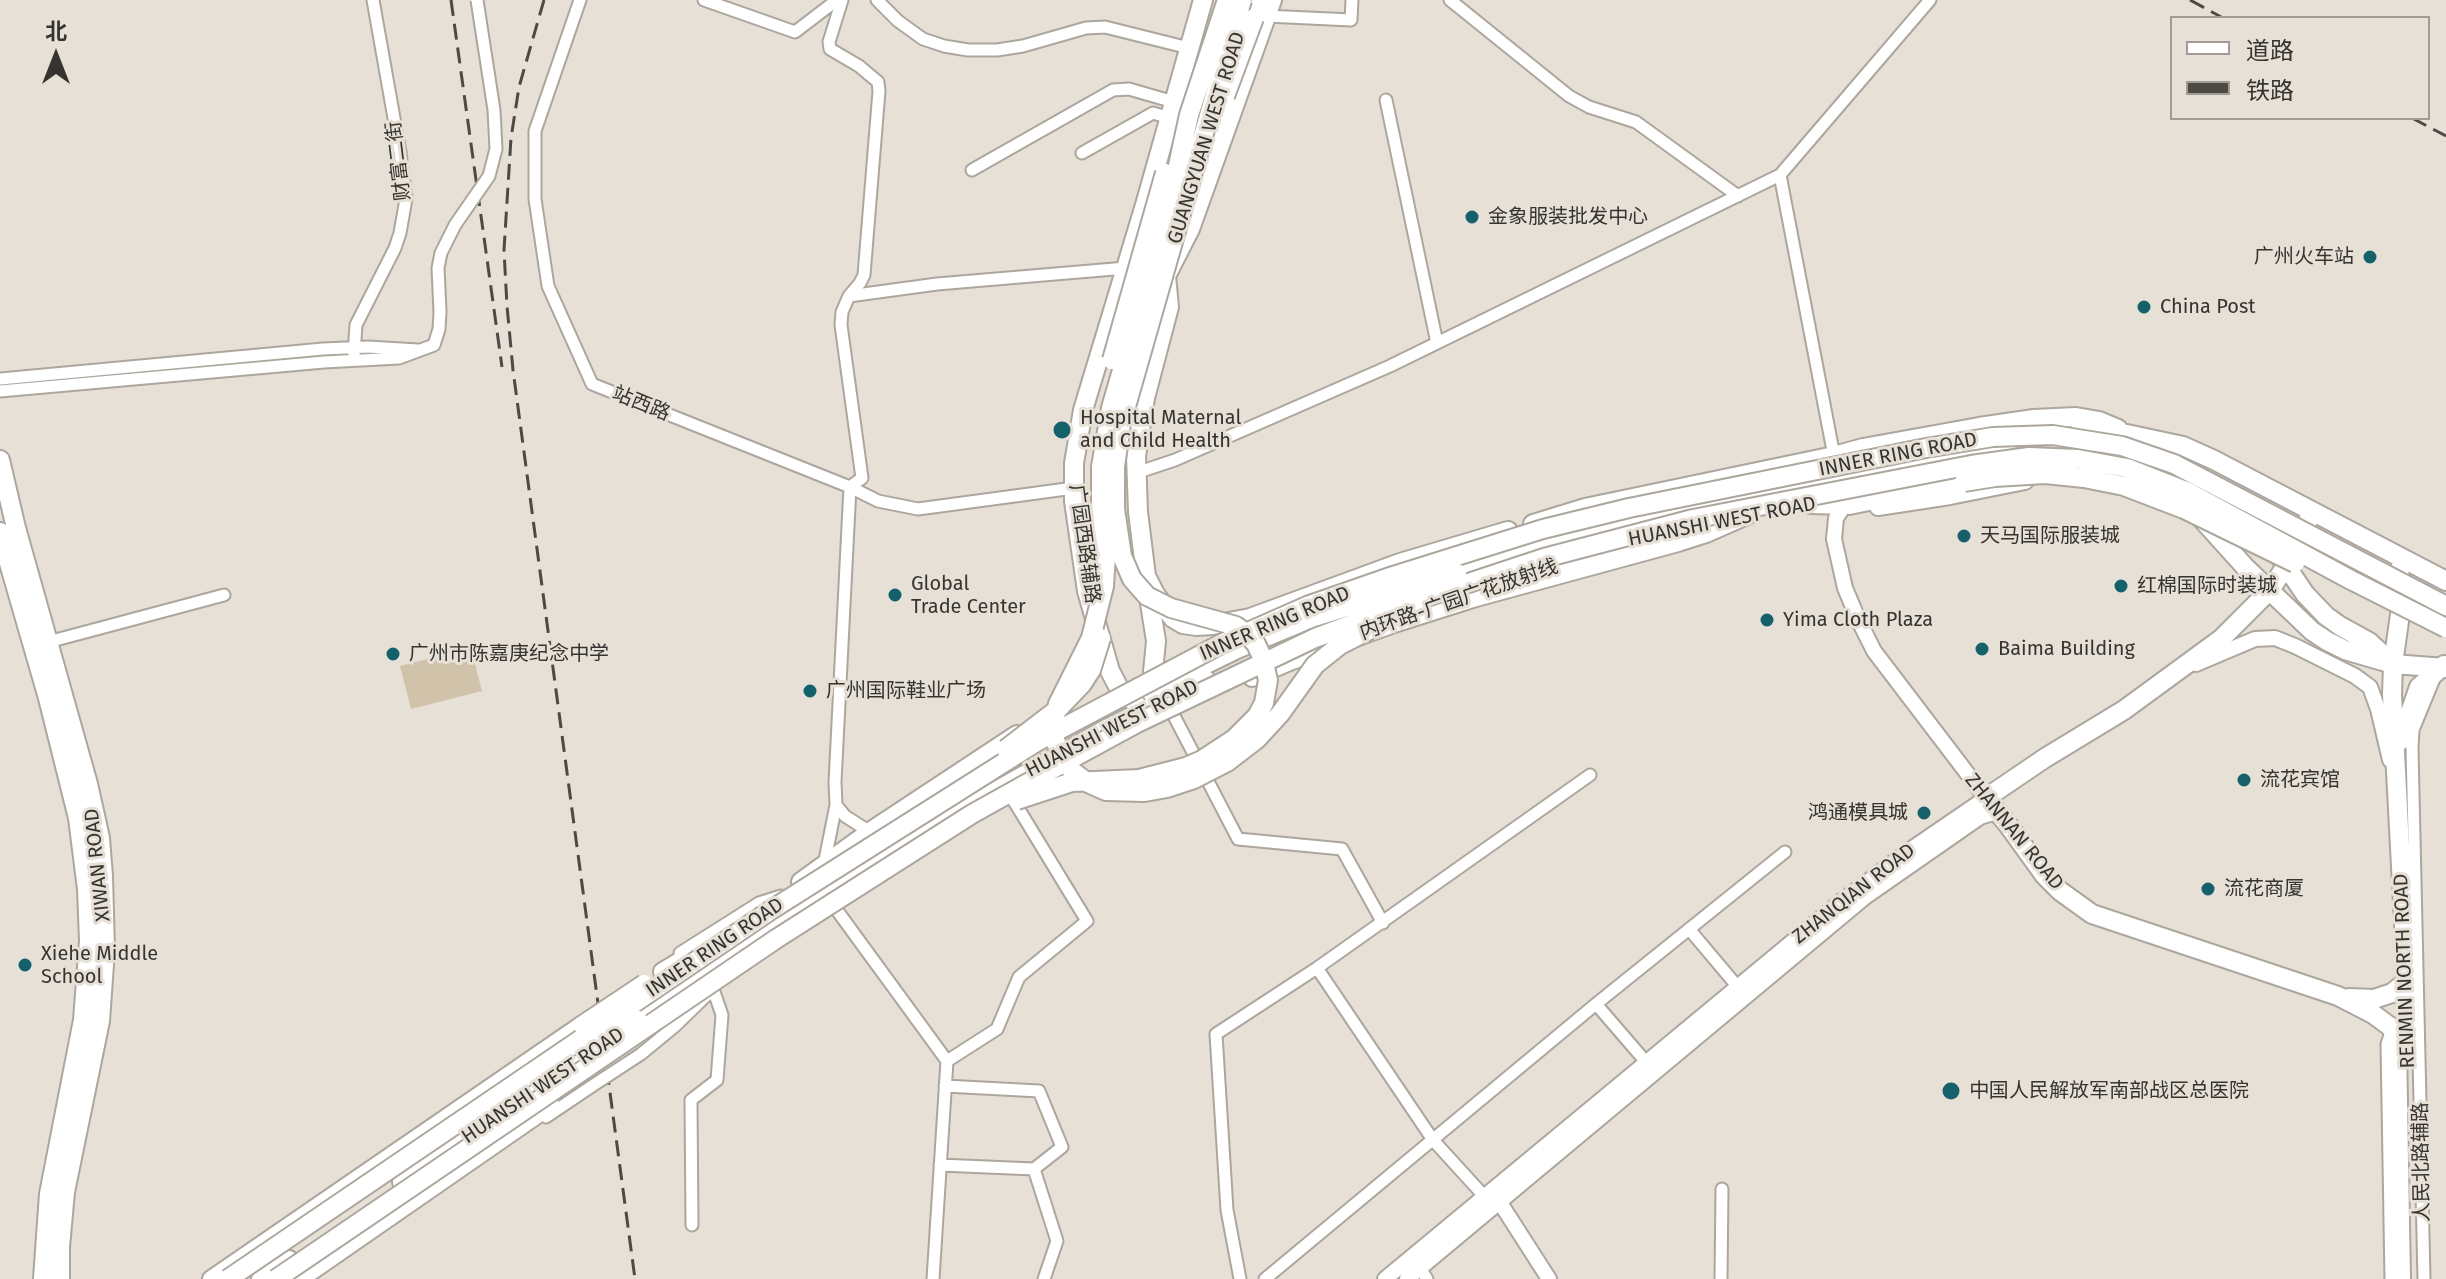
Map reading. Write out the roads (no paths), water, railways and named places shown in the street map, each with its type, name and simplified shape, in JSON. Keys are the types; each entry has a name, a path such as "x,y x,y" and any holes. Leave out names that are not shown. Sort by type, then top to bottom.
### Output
{"main road":[{"name":"广园西路辅路","path":"1160,702 1121,692 1110,671 1087,591 1074,488 1074,463 1081,421 1203,0"},
{"path":"1207,60 1218,0"},
{"name":"GUANGYUAN WEST ROAD","path":"1136,236 1155,241 1218,0"},
{"name":"内环路-广园广花放射线","path":"1227,0 1189,115 1168,212 1107,427 1101,484 1106,571 1100,608 1085,652 1065,688 1054,720 1055,741 1072,771 1106,791 1145,792 1181,783 1210,772 1257,739 1280,714 1315,665 1348,639 1375,626 1521,576 1802,502"},
{"path":"1183,211 1242,0"},
{"path":"1248,0 1252,52"},
{"name":"GUANGYUAN WEST ROAD","path":"1166,276 1248,0"},
{"path":"1183,211 1267,5"},
{"path":"1160,702 1136,473 1138,434 1169,307 1166,276 1190,229 1267,5"},
{"path":"299,1279 550,1105 589,1060 644,983 781,904 1046,719 1073,694 1091,670 1099,649 1103,622 1089,503 1097,418 1149,226 1189,115"},
{"name":"INNER RING ROAD","path":"950,828 1058,785 1088,780 1155,777 1202,760 1234,739 1257,716 1267,690 1263,659 1256,644 1241,629 1171,608 1147,596 1132,579 1122,556 1115,509 1115,467 1121,424 1183,211"},
{"path":"1146,576 1173,618 1183,624 1197,626 1250,618 1400,563 1585,508 1863,448 2013,422 2062,417 2123,454 2189,477 2214,490 2248,515 2260,527 2305,594 2326,616 2369,642 2393,664"},
{"path":"2081,467 2084,433"},
{"name":"HUANSHI WEST ROAD","path":"1160,702 1279,631 1490,555 1605,523 1708,500 2008,444 2084,433 2127,434 2183,446 2240,473 2446,584"},
{"name":"INNER RING ROAD","path":"228,1279 781,904 1038,741 1160,702 1223,643 1307,606 1543,529 1629,508 1926,448 2018,435 2076,437 2151,454 2192,472 2446,606"},
{"name":"INNER RING ROAD","path":"258,1274 950,828 1135,724 1287,650 1352,623 1573,550 1669,524 1802,502 2001,459 2048,457 2092,461 2136,471 2188,492 2446,628"},
{"name":"XIWAN ROAD","path":"0,460 97,820 103,867 105,926 100,1021 65,1192 60,1279"},
{"name":"HUANSHI WEST ROAD","path":"258,1274 589,1060 643,1018 709,959 781,904 956,802 1031,763 1304,636 1435,588 1505,580 1743,508 1802,502 1997,468 2081,467 2126,476 2191,507 2246,568 2312,631 2327,641 2345,650 2393,664 2444,666"},
{"path":"288,1279 589,1060 618,1044 643,1018 713,989 1160,702 1298,622 1582,536 1743,508 1885,468"},
{"path":"1802,502 1880,507 2074,472 2102,470"},
{"path":"2189,477 2240,473"},
{"path":"1849,505 1995,477 2045,474 2084,478 2124,486 2184,509 2300,566 2414,613"},
{"path":"2214,490 2264,486"},
{"path":"2248,515 2264,486"},
{"name":"ZHANQIAN ROAD","path":"1986,798 2124,710 2221,639 2270,590 2286,566 2312,512"},
{"name":"XIWAN ROAD","path":"0,532 48,698 78,818 87,889 89,941 83,1020 49,1194 43,1279"},
{"name":"RENMIN NORTH ROAD","path":"2395,555 2402,600 2393,664 2395,755 2409,895 2407,981 2414,1081 2413,1279"},
{"path":"1400,563 1406,583"},
{"path":"1160,702 1292,660 1505,580"},
{"path":"2446,584 2439,600 2446,612"},
{"path":"781,904 824,865 1073,696 1084,685 1091,661 1087,591"},
{"path":"1388,603 1394,623"},
{"path":"2395,755 2419,687 2444,666"},
{"path":"976,763 1031,763"},
{"path":"956,802 976,763"},
{"name":"HUANSHI WEST ROAD","path":"643,1018 1031,763"},
{"name":"ZHANNAN ROAD","path":"1986,798 2045,876 2092,914 2338,996 2392,1028"},
{"path":"663,972 709,959"},
{"path":"2338,996 2374,999 2392,993 2407,981"},
{"name":"RENMIN NORTH ROAD","path":"2392,1028 2397,1044 2394,1149 2401,1279"},
{"name":"HUANSHI WEST ROAD","path":"258,1274 442,1129 557,1052 589,1060"},
{"path":"211,1279 258,1274"}],"street":[{"name":"财富二街","path":"354,354 356,325 395,248 406,199 373,0"},
{"path":"0,379 430,349 437,340 441,253 455,225 489,176 496,149 494,110 477,0"},
{"name":"站西路","path":"580,0 535,131 535,199 548,286 592,384 878,501 918,509 1074,488"},
{"path":"704,0 795,32 840,0"},
{"path":"824,865 836,805 850,487 862,478 841,325 842,312 849,296 864,275 879,91 878,82 859,66 830,49 840,0"},
{"path":"877,0 898,21 923,39 956,48 997,50 1086,28 1105,27 1189,48"},
{"path":"1267,5 1351,20 1352,0"},
{"path":"1450,0 1569,96 1589,107 1636,122 1738,196"},
{"path":"1136,473 1175,460 1277,416 1437,343 1780,175 1930,0"},
{"path":"972,170 1113,90 1129,89 1172,110"},
{"path":"1386,100 1437,343"},
{"path":"1082,153 1153,113 1172,110"},
{"path":"1780,175 1834,456"},
{"path":"849,296 937,284 1126,268"},
{"path":"0,391 354,354"},
{"name":"ZHANNAN ROAD","path":"1849,505 1836,518 1834,539 1845,588 1858,619 1874,651 1986,798"},
{"path":"48,642 224,595"},
{"path":"2176,673 2245,642 2275,638 2355,676 2370,687 2374,696 2397,787"},
{"name":"人民北路辅路","path":"2424,1279 2409,895 2412,748 2413,730 2444,666"},
{"path":"1160,702 1238,839 1342,849 1383,923"},
{"path":"1240,1279 1227,1210 1216,1034 1383,923 1590,775"},
{"path":"947,1061 997,1029 1019,977 1087,921 1012,798"},
{"name":"ZHANQIAN ROAD","path":"1385,1279 1875,875 1986,798"},
{"path":"836,805 845,816 874,829 888,844"},
{"name":"ZHANQIAN ROAD","path":"1407,1279 1423,1274 1499,1201 1865,897 1980,817 1993,813 2000,815"},
{"path":"1265,1279 1596,1004 1785,852"},
{"path":"644,983 665,964 747,909 767,899 781,904"},
{"path":"836,909 947,1061 933,1279"},
{"path":"1689,929 1737,986"},
{"path":"1317,968 1433,1140 1484,1196 1499,1201 1549,1279"},
{"path":"312,1279 589,1060 641,1054 713,989 722,1015 717,1080 691,1100 692,1225"},
{"path":"1596,1004 1646,1062"},
{"path":"940,1165 1034,1169 1062,1147 1039,1091 945,1086"},
{"name":"人民北路辅路","path":"2391,1279 2394,1149"},
{"path":"1034,1169 1057,1241 1044,1279"},
{"path":"1721,1279 1722,1189"}],"railway":[{"path":"451,0 502,367"},
{"path":"544,0 519,87 511,138 504,250 507,306 635,1279"},
{"path":"2190,0 2219,16"},
{"path":"2416,120 2446,136"}],"place":[{"name":"金象服装批发中心","path":"1472,217"},
{"name":"广州火车站","path":"2370,257"},
{"name":"China Post","path":"2144,307"},
{"name":"Hospital Maternal and Child Health","path":"1062,430"},
{"name":"天马国际服装城","path":"1964,536"},
{"name":"红棉国际时装城","path":"2121,586"},
{"name":"Global Trade Center","path":"895,595"},
{"name":"Yima Cloth Plaza","path":"1767,620"},
{"name":"Baima Building","path":"1982,649"},
{"name":"广州市陈嘉庚纪念中学","path":"393,654"},
{"name":"广州国际鞋业广场","path":"810,691"},
{"name":"流花宾馆","path":"2244,780"},
{"name":"鸿通模具城","path":"1924,813"},
{"name":"流花商厦","path":"2208,889"},
{"name":"Xiehe Middle School","path":"25,965"},
{"name":"中国人民解放军南部战区总医院","path":"1951,1091"}]}
